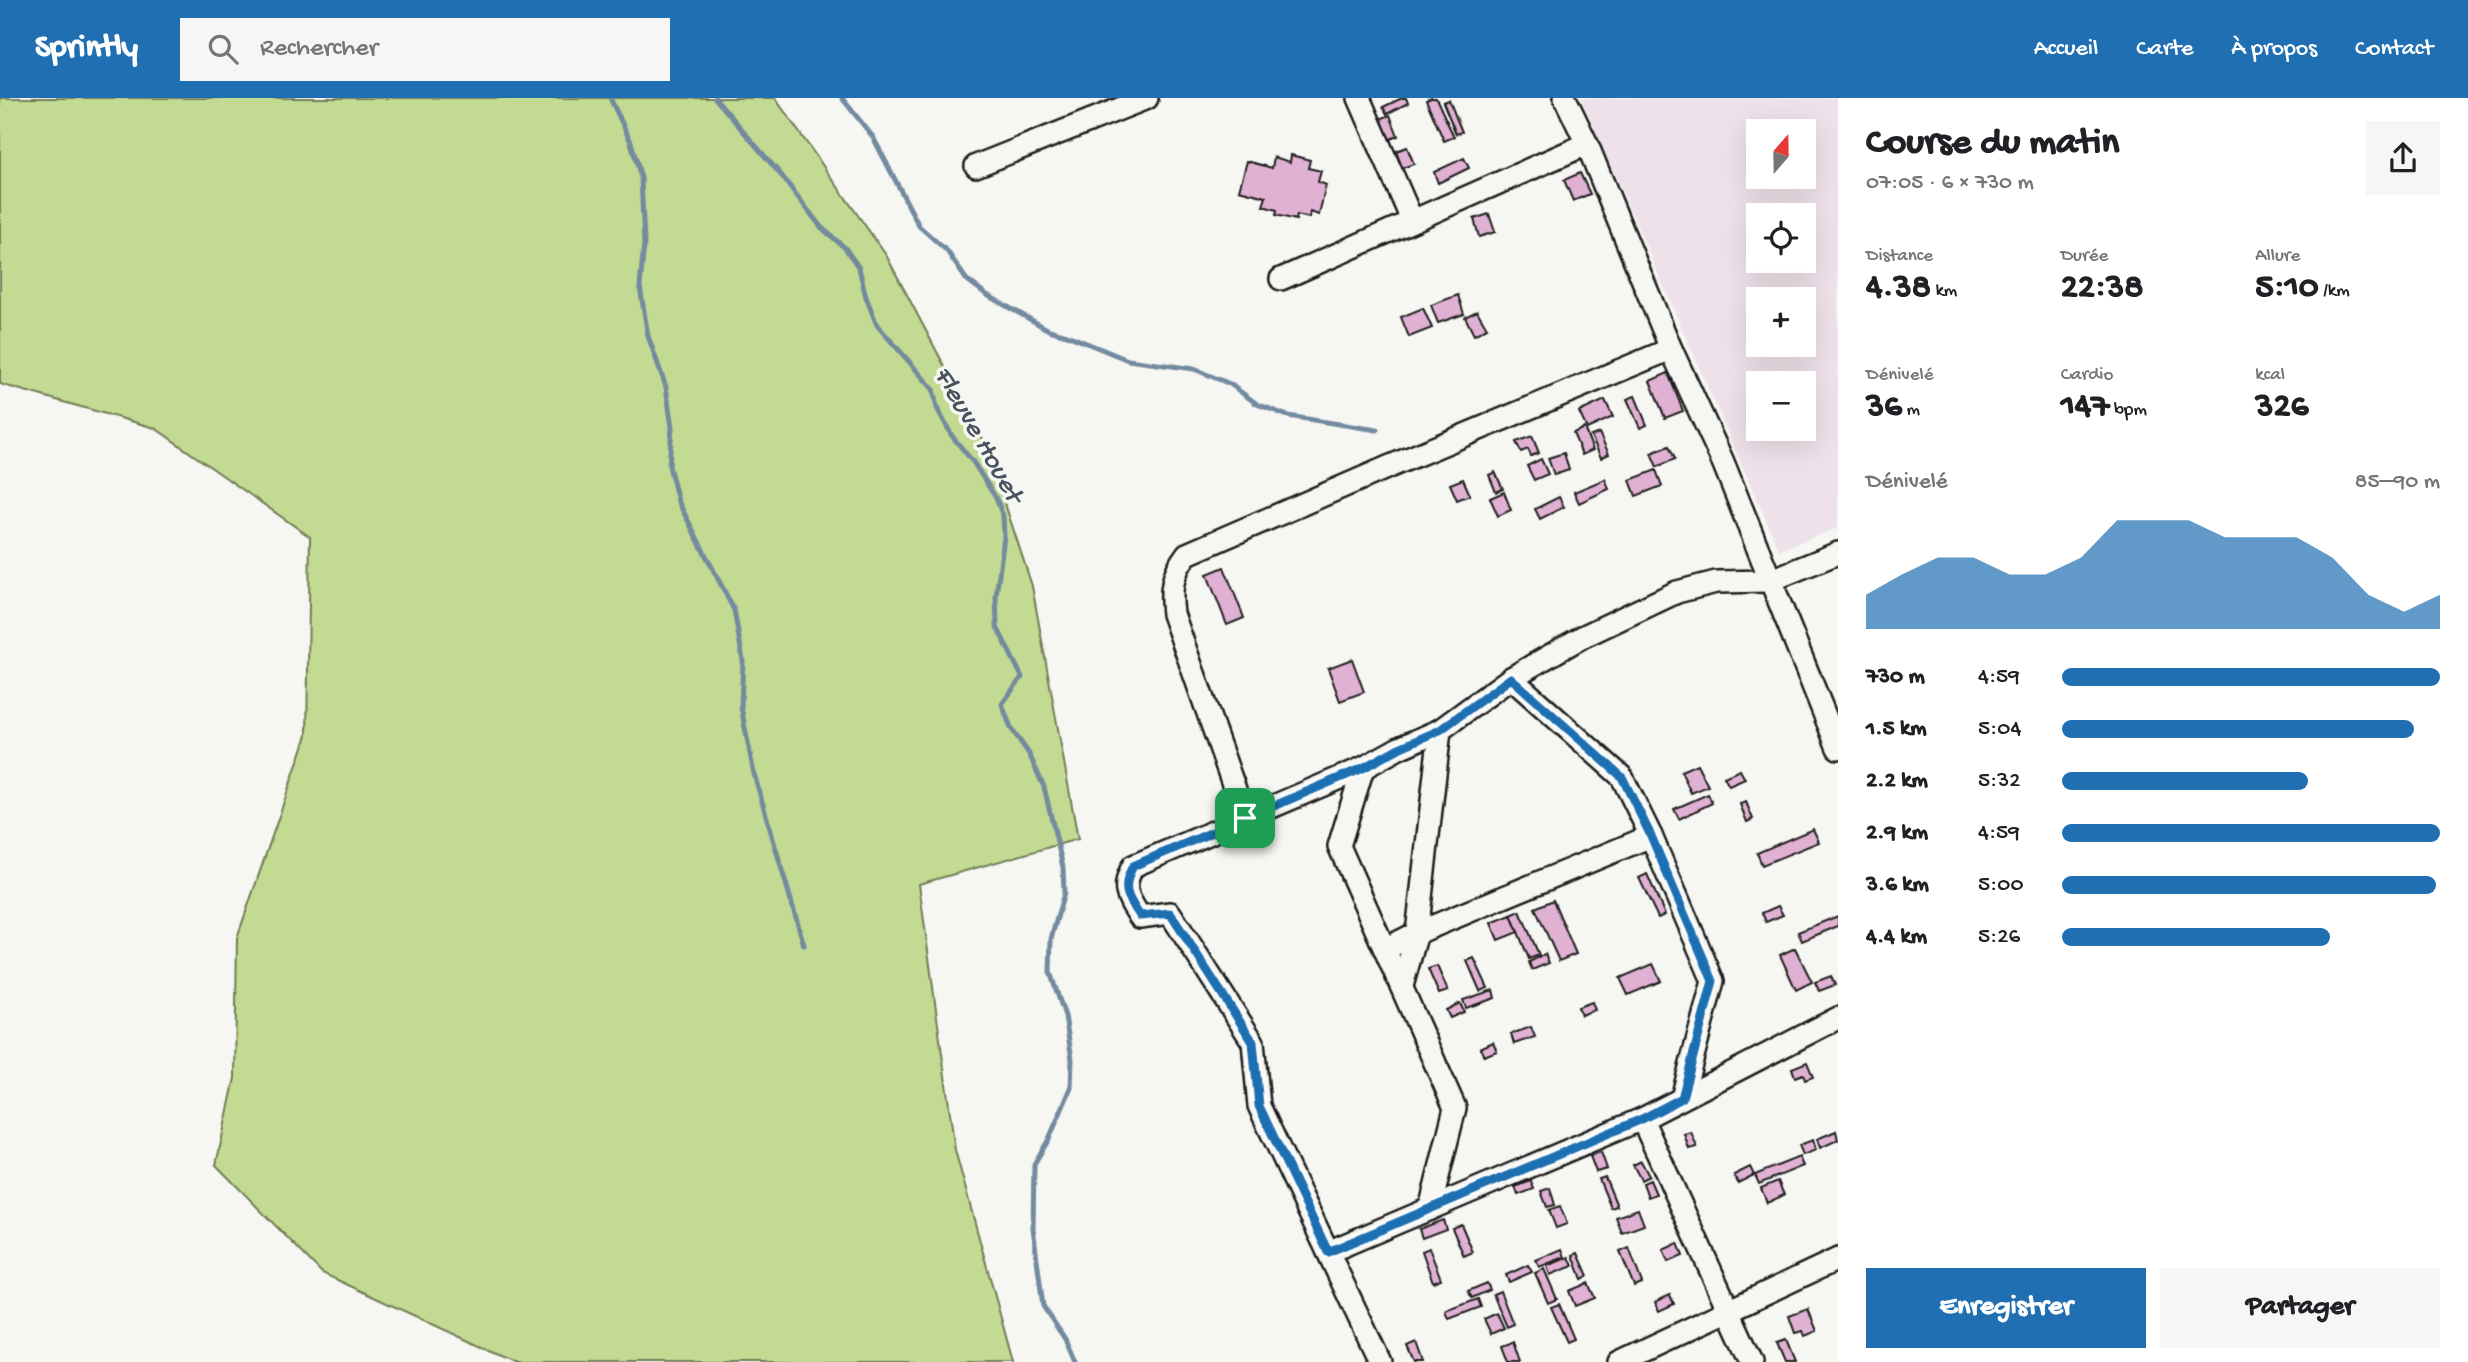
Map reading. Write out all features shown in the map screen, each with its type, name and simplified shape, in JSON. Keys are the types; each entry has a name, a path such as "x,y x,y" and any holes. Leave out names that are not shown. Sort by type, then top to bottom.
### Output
{"street":[{"path":"976,166 1147,98"},
{"path":"1359,98 1412,220"},
{"path":"1565,98 1587,144 1671,349 1723,462 1838,748"},
{"path":"1281,279 1587,144"},
{"path":"1245,818 1173,614 1170,589 1177,566 1187,554 1671,349"},
{"path":"1380,1362 1259,1106 1253,1042 1170,913 1140,916 1127,896 1128,880 1133,866 1363,768 1440,730 1511,678 1582,637 1677,592 1716,582 1769,581 1838,553"},
{"path":"1511,678 1622,777 1651,836 1713,981 1682,1098"},
{"path":"1402,986 1418,933 1440,730"},
{"path":"1363,768 1339,846 1455,1108 1430,1209"},
{"path":"1385,949 1651,836"},
{"path":"1328,1252 1642,1119 1838,1018"},
{"path":"1642,1119 1752,1362"},
{"path":"1619,1362 1838,1259"}],"shaded area":[{"path":"1581,98 1838,98 1838,528 1779,550"}],"green space":[{"path":"0,98 775,98 886,255 985,443 1032,586 1078,839 919,884 955,1150 1013,1362 514,1362 322,1273 216,1165 235,1078 237,938 307,735 310,537 155,428 0,384"}],"building":[{"path":"1406,98 1408,103 1387,114 1383,107"},
{"path":"1436,98 1454,137 1444,141 1426,100"},
{"path":"1449,100 1462,132 1456,134 1443,102"},
{"path":"1390,115 1398,136 1388,140 1380,119"},
{"path":"1407,147 1414,164 1402,168 1396,151"},
{"path":"1291,155 1310,160 1308,168 1321,171 1318,182 1326,185 1319,215 1310,212 1309,218 1297,215 1296,220 1276,215 1277,210 1263,206 1266,197 1239,190 1247,161 1272,168 1274,157 1290,162"},
{"path":"1464,158 1469,168 1438,183 1434,172"},
{"path":"1580,173 1590,194 1573,201 1564,180"},
{"path":"1489,214 1495,232 1479,237 1474,219"},
{"path":"1458,295 1464,314 1438,323 1431,305"},
{"path":"1423,308 1432,328 1409,337 1401,317"},
{"path":"1477,311 1487,328 1474,335 1465,317"},
{"path":"1668,373 1683,411 1665,418 1650,381"},
{"path":"1635,396 1647,425 1640,428 1627,399"},
{"path":"1605,400 1613,417 1587,429 1579,412"},
{"path":"1584,428 1593,450 1582,455 1573,433"},
{"path":"1599,433 1609,454 1601,458 1591,436"},
{"path":"1532,436 1539,453 1531,456 1528,449 1521,452 1516,442"},
{"path":"1669,446 1675,459 1657,467 1651,453"},
{"path":"1564,453 1569,470 1554,475 1548,458"},
{"path":"1541,459 1548,474 1534,480 1527,466"},
{"path":"1656,470 1662,486 1636,496 1630,480"},
{"path":"1495,472 1503,489 1496,492 1489,475"},
{"path":"1463,479 1470,495 1457,500 1450,484"},
{"path":"1605,479 1609,489 1579,503 1574,492"},
{"path":"1504,492 1511,510 1498,516 1490,498"},
{"path":"1559,497 1564,507 1540,519 1535,509"},
{"path":"1224,567 1244,618 1227,625 1207,574"},
{"path":"1352,659 1364,692 1340,701 1328,668"},
{"path":"1697,764 1708,786 1691,793 1681,771"},
{"path":"1740,770 1745,779 1729,786 1724,777"},
{"path":"1708,794 1712,803 1679,819 1674,809"},
{"path":"1746,802 1753,819 1747,822 1740,804"},
{"path":"1813,829 1819,842 1762,865 1757,853"},
{"path":"1647,874 1665,915 1658,918 1639,878"},
{"path":"1553,900 1576,954 1559,961 1535,908"},
{"path":"1778,906 1783,915 1766,922 1762,913"},
{"path":"1520,911 1539,955 1529,959 1511,915"},
{"path":"1511,915 1518,932 1498,940 1491,923"},
{"path":"1838,916 1838,926 1802,941 1798,932"},
{"path":"1795,948 1812,982 1796,990 1780,955"},
{"path":"1545,954 1549,963 1532,970 1529,962"},
{"path":"1474,958 1488,988 1480,991 1467,961"},
{"path":"1653,964 1661,981 1628,995 1620,978"},
{"path":"1437,966 1448,991 1439,994 1428,969"},
{"path":"1831,976 1835,985 1819,991 1815,982"},
{"path":"1493,990 1495,998 1466,1008 1463,1000"},
{"path":"1592,1002 1595,1010 1581,1015 1578,1007"},
{"path":"1460,1003 1464,1012 1450,1018 1446,1010"},
{"path":"1531,1027 1535,1037 1514,1044 1511,1034"},
{"path":"1493,1042 1497,1051 1484,1056 1480,1048"},
{"path":"1807,1062 1813,1077 1805,1080 1803,1074 1795,1077 1792,1068"},
{"path":"1836,1131 1838,1140 1820,1148 1817,1139"},
{"path":"1691,1132 1697,1147 1689,1149 1684,1134"},
{"path":"1813,1140 1816,1150 1803,1155 1799,1145"},
{"path":"1601,1152 1607,1169 1596,1172 1590,1156"},
{"path":"1799,1157 1803,1166 1759,1184 1755,1175"},
{"path":"1641,1161 1649,1176 1641,1180 1633,1165"},
{"path":"1750,1167 1754,1175 1738,1183 1734,1175"},
{"path":"1605,1177 1617,1206 1611,1208 1599,1179"},
{"path":"1650,1180 1656,1194 1648,1197 1643,1183"},
{"path":"1531,1181 1534,1189 1518,1195 1515,1187"},
{"path":"1778,1181 1784,1195 1767,1203 1761,1188"},
{"path":"1550,1188 1555,1205 1547,1207 1541,1191"},
{"path":"1560,1206 1567,1224 1556,1228 1549,1210"},
{"path":"1638,1209 1644,1225 1622,1233 1616,1217"},
{"path":"1443,1220 1446,1229 1422,1238 1419,1229"},
{"path":"1461,1224 1473,1252 1464,1256 1452,1228"},
{"path":"1678,1243 1683,1256 1668,1262 1663,1250"},
{"path":"1429,1248 1441,1279 1433,1282 1422,1251"},
{"path":"1629,1248 1642,1283 1634,1286 1620,1252"},
{"path":"1562,1249 1565,1257 1539,1267 1536,1260"},
{"path":"1578,1253 1588,1276 1582,1279 1573,1255"},
{"path":"1569,1257 1573,1266 1550,1275 1547,1266"},
{"path":"1528,1265 1532,1272 1509,1282 1506,1275"},
{"path":"1544,1269 1557,1299 1548,1303 1535,1273"},
{"path":"1487,1283 1490,1290 1472,1298 1468,1291"},
{"path":"1588,1283 1595,1298 1575,1306 1569,1291"},
{"path":"1500,1291 1513,1324 1507,1327 1493,1294"},
{"path":"1670,1295 1674,1304 1659,1311 1655,1302"},
{"path":"1478,1299 1481,1307 1449,1319 1446,1311"},
{"path":"1559,1304 1574,1339 1567,1342 1551,1307"},
{"path":"1808,1309 1817,1331 1805,1336 1803,1331 1795,1333 1789,1316"},
{"path":"1497,1313 1504,1328 1491,1334 1484,1319"},
{"path":"1786,1340 1795,1362 1785,1362 1777,1343"},
{"path":"1416,1342 1423,1362 1414,1362 1407,1346"},
{"path":"1513,1342 1520,1362 1508,1362 1502,1346"}],"waterway":[{"path":"610,98 631,142 641,178 644,243 640,287 648,336 666,387 672,427 669,466 678,501 734,610 743,660 741,707 754,774 804,945"},
{"name":"Fleuve Houet","path":"715,98 781,175 821,227 845,248 859,268 877,325 933,389 937,408 952,436 996,498 1003,516 1004,537 996,596 997,627 1022,677 1002,704 1011,728 1029,754 1044,787 1063,867 1064,893 1051,939 1050,972 1065,1016 1072,1059 1071,1088 1049,1139 1034,1164 1033,1228 1043,1306 1065,1339 1075,1362"},
{"path":"842,98 873,137 919,226 947,251 966,279 987,295 1049,330 1128,360 1194,369 1230,384 1257,404 1288,416 1377,430"}],"route":[{"path":"1511,678 1622,777 1651,836 1713,981 1682,1098 1642,1119 1328,1252 1259,1106 1253,1042 1170,913 1140,916 1127,896 1128,880 1133,866 1245,818 1363,768 1440,730 1511,678"}]}
